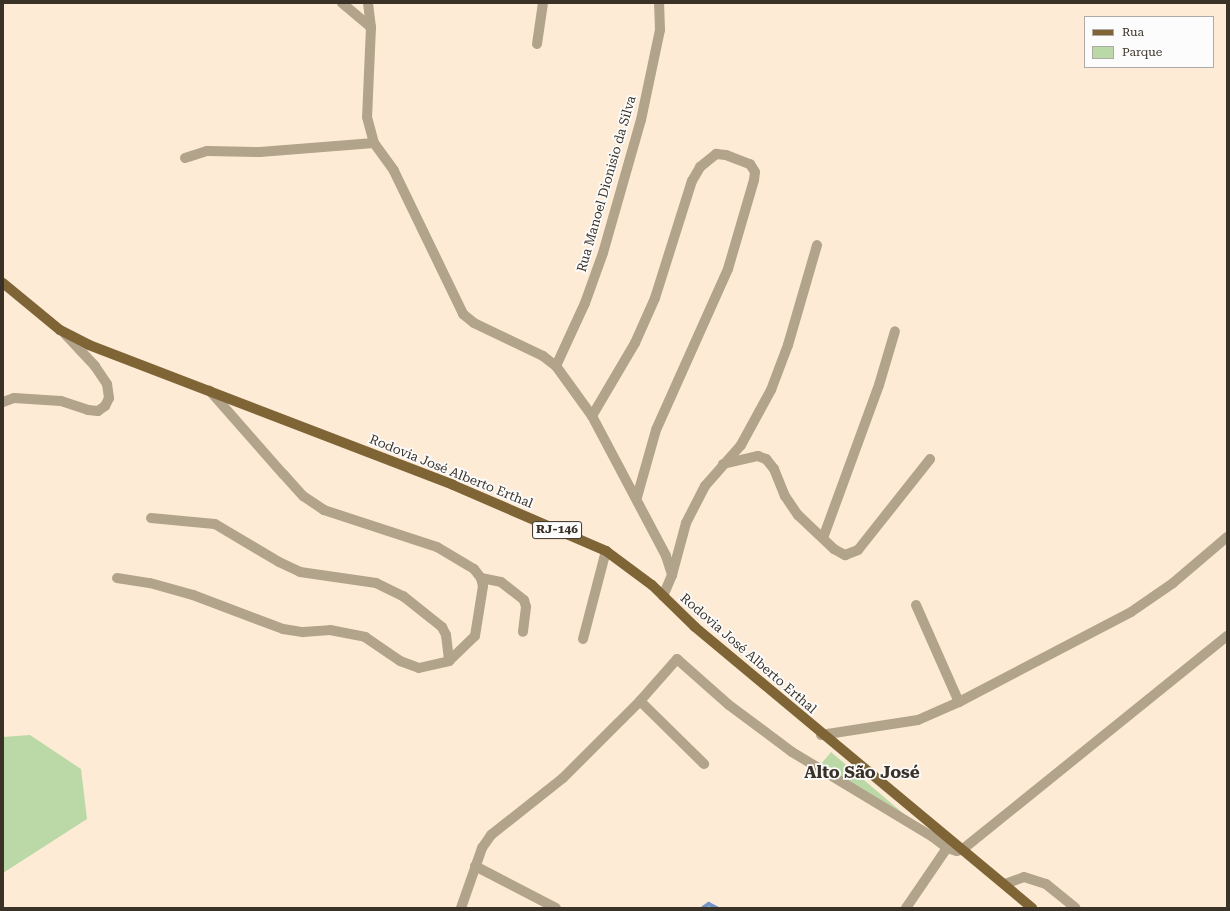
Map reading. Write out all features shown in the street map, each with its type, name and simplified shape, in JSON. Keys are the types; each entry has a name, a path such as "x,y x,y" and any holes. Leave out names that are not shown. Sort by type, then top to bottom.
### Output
{"main road":[{"name":"Rodovia José Alberto Erthal","path":"3,283 60,330 136,365 210,391 453,485 606,551 663,596 694,627 822,735 963,849 1032,908"}],"street":[{"path":"342,3 371,27"},
{"path":"368,3 371,27 367,118 374,143 394,171 463,314 474,322 522,344 556,366 592,416 628,485 637,497 657,535 672,575"},
{"path":"537,44 542,3"},
{"name":"Rua Manoel Dionisio da Silva","path":"556,366 603,253 634,142 660,30 659,3"},
{"path":"185,158 207,151 260,152 374,143"},
{"path":"592,416 635,343 655,298 692,181 700,167 716,154 726,155 750,164 754,172 754,180 728,269 656,430 637,497"},
{"path":"663,596 672,575 686,522 705,486 741,445 771,390 788,345 817,245"},
{"path":"3,402 14,398 61,401 88,410 98,411 105,406 109,398 107,384 88,357 60,330"},
{"path":"823,538 857,450 895,331"},
{"path":"210,391 303,496 324,510 437,547 464,561 481,578 502,582 524,600 526,607 524,632"},
{"path":"723,464 758,456 766,459 774,469 785,496 798,515 823,538 845,555 858,550 930,459"},
{"path":"151,518 215,524 279,562 300,572 376,583 403,596 442,627 446,635 449,661"},
{"path":"822,735 918,720 959,702 1131,612 1173,582 1227,537"},
{"path":"583,639 606,551"},
{"path":"117,578 150,583 186,593 283,629 303,632 330,630 365,637 409,665 419,668 449,661 475,636 482,604 481,578"},
{"path":"916,605 959,702"},
{"path":"461,908 475,866 491,835 563,778 640,701 677,659 729,706 792,752 926,833 947,848 963,849 1227,636"},
{"path":"640,701 704,764"},
{"path":"906,908 947,848"},
{"path":"475,866 556,908"},
{"path":"1005,884 1024,878 1046,884 1076,908"}],"green space":[{"path":"30,735 81,769 87,819 3,873 3,737"},
{"path":"831,752 911,820 821,764"}],"waterway":[{"path":"703,908 709,904 717,908"}],"district":[{"name":"Alto São José","path":"862,773"}]}
